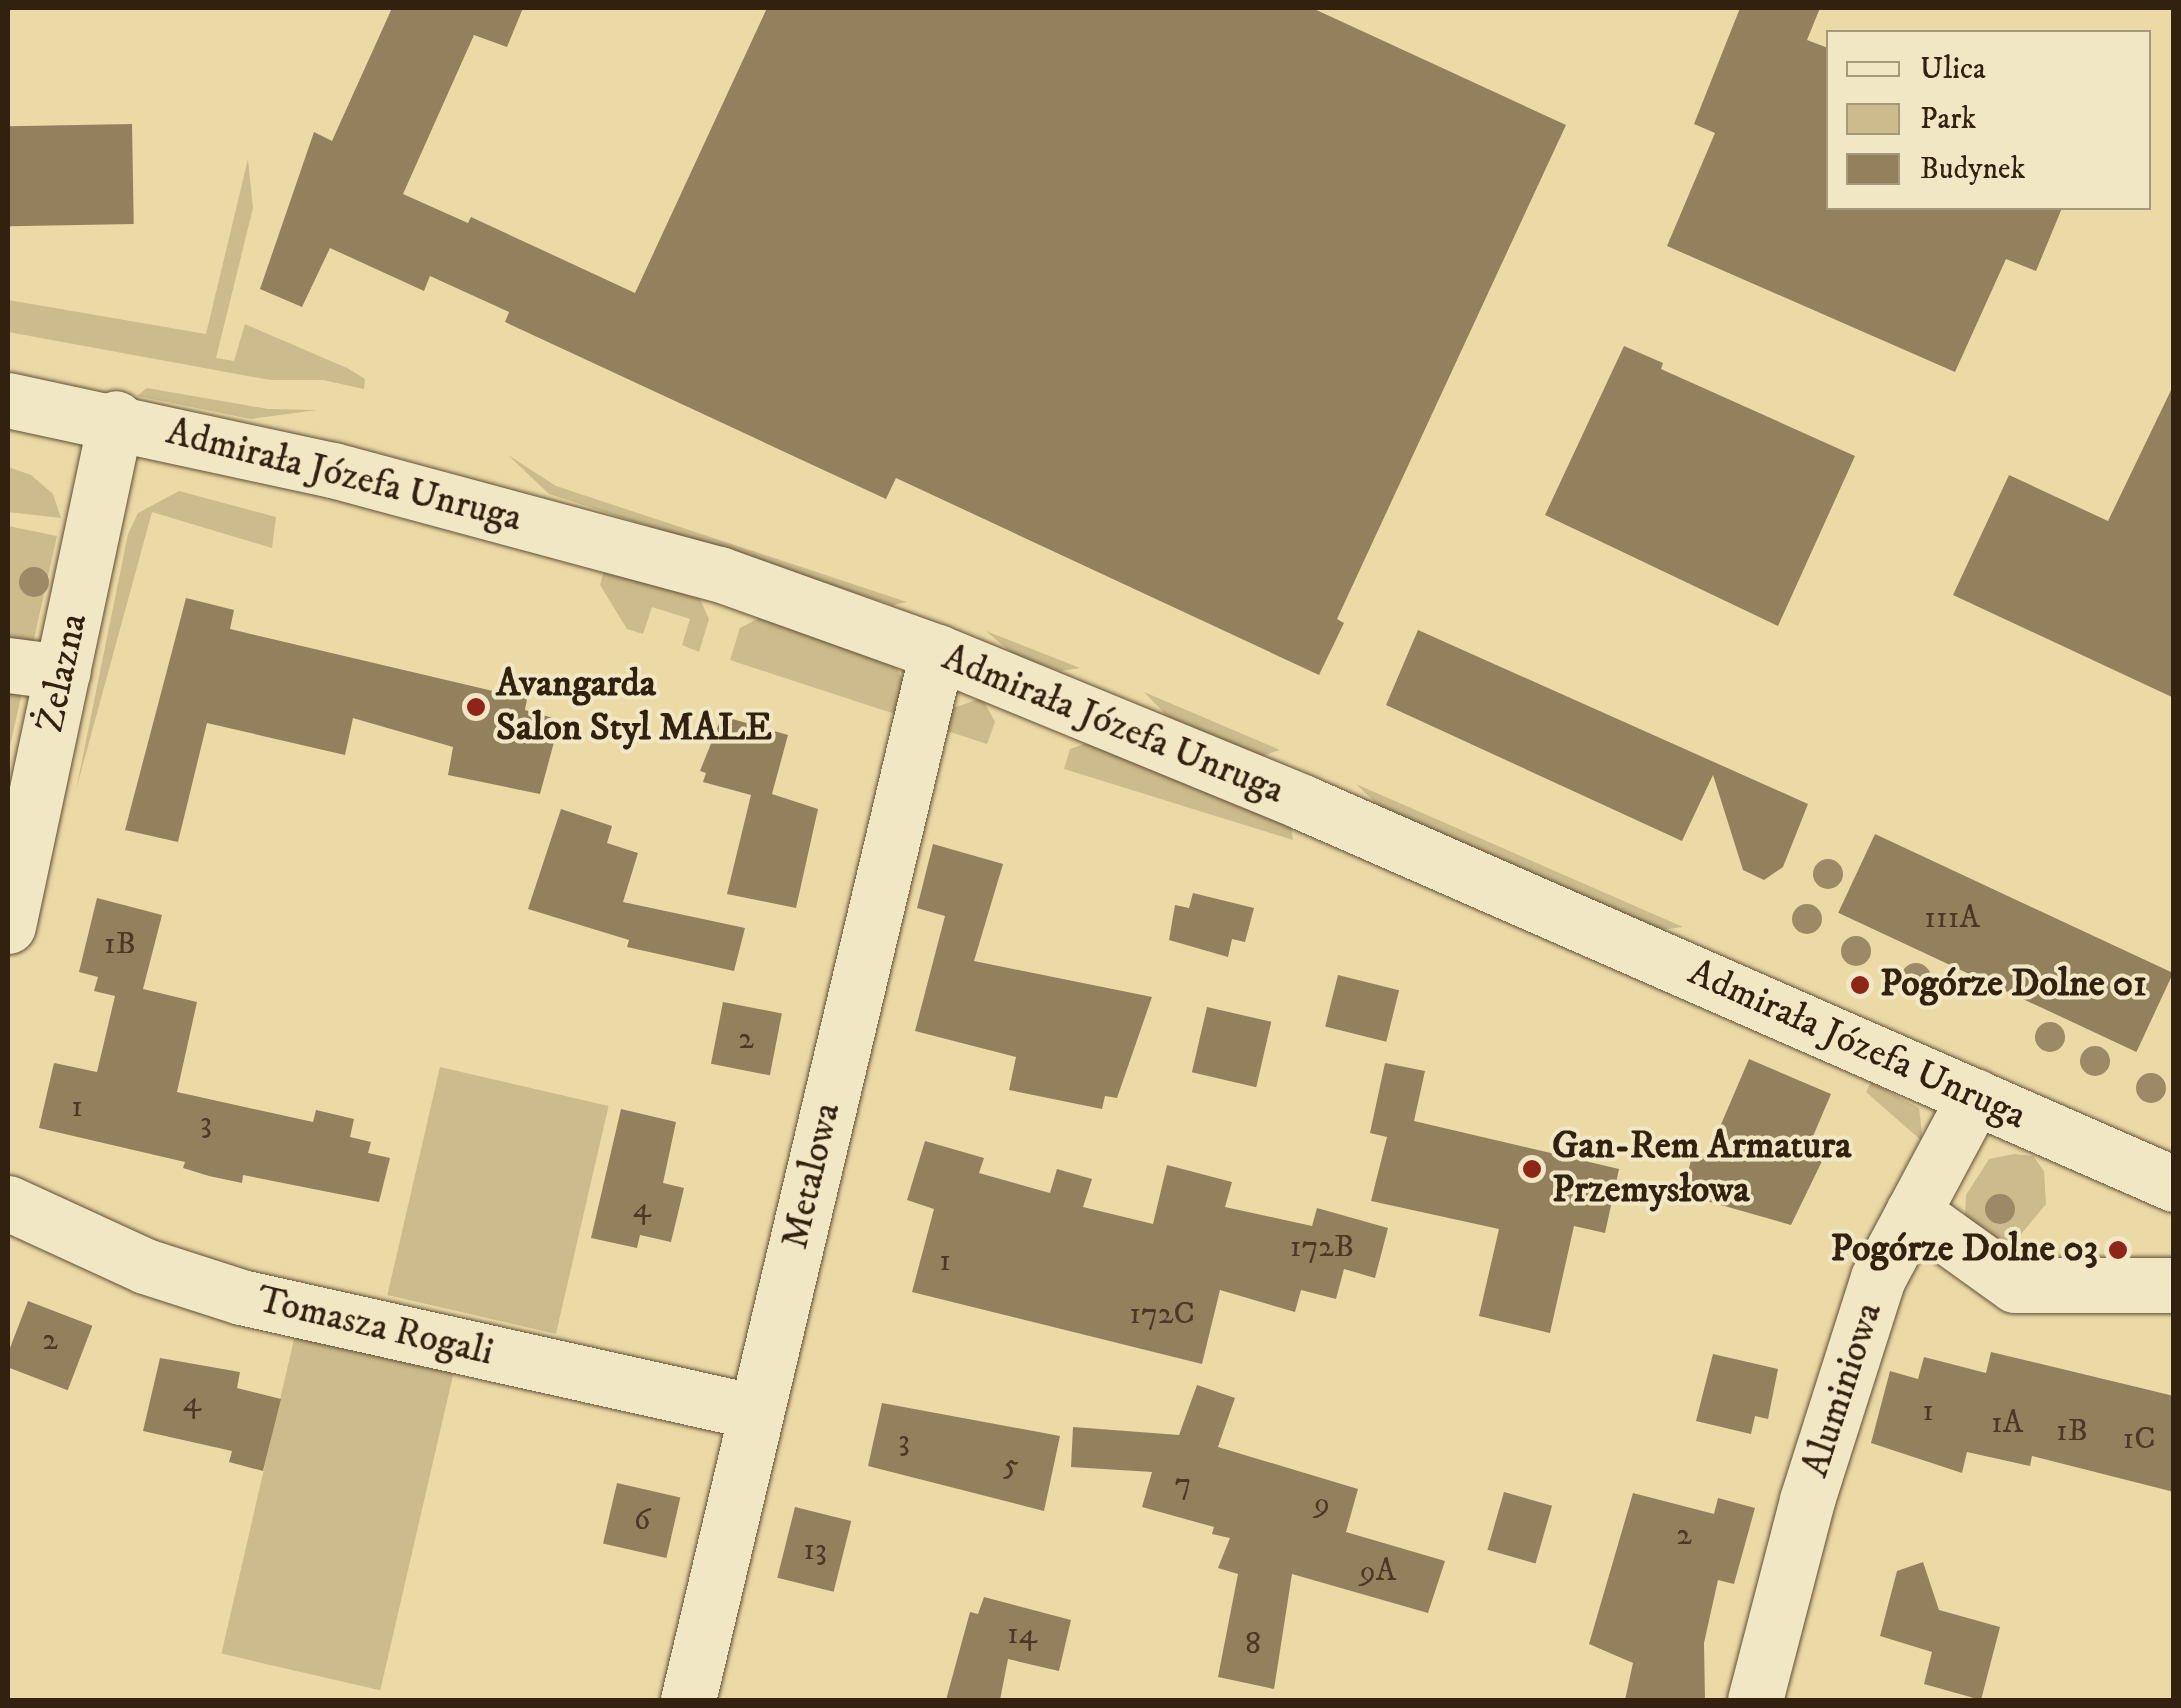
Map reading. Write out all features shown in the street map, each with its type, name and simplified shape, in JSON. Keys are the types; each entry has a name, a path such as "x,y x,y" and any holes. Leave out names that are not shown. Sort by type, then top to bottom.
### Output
{"street":[{"name":"Admirała Józefa Unruga","path":"8,400 116,418 719,574 938,652 1098,714 2174,1184"},
{"name":"Żelazna","path":"8,926 116,418"},
{"name":"Metalowa","path":"688,1700 938,652"},
{"path":"8,665 63,672"},
{"name":"Aluminiowa","path":"1755,1700 1807,1500 1878,1278 1975,1096"},
{"name":"Tomasza Rogali","path":"8,1203 145,1266 241,1297 756,1412"},
{"path":"1913,1212 2015,1286 2174,1284"}],"green space":[{"path":"248,159 253,208 216,358 234,361 245,324 347,368 365,379 364,389 323,380 270,380 8,332 8,300 206,334"},
{"path":"147,388 268,409 317,410 251,419 137,396"},
{"path":"508,455 556,486 907,602 893,605 549,494"},
{"path":"8,467 31,475 53,494 61,518 8,512"},
{"path":"179,491 276,517 272,548 152,512 76,790 128,534 138,513"},
{"path":"8,526 57,536 8,755"},
{"path":"604,570 700,599 709,619 699,652 682,645 690,619 652,607 643,634 627,629 600,585"},
{"path":"759,618 895,665 907,687 904,717 730,660 740,628"},
{"path":"986,631 1080,668 1061,671 1014,655"},
{"path":"1144,692 1280,750 1262,756 1167,716"},
{"path":"982,698 995,722 987,744 938,728 950,709"},
{"path":"1089,742 1291,826 1293,840 1064,769 1070,749"},
{"path":"1356,784 1683,927 1659,930 1382,809"},
{"path":"440,1067 609,1106 556,1334 387,1295"},
{"path":"1871,1082 1919,1108 1923,1142 1866,1092"},
{"path":"2014,1154 2033,1156 2044,1171 2046,1204 2017,1239 1992,1242 1965,1219 1966,1195 1989,1159"},
{"path":"295,1335 454,1372 380,1690 221,1654"}],"building":[{"path":"392,8 523,8 507,47 474,35 403,194 468,223 471,217 635,293 767,8 1312,8 1566,125 1337,619 1344,623 1319,675 896,478 886,499 505,322 509,312 430,276 424,291 330,248 302,307 260,289 314,132 332,141"},
{"path":"1740,8 1820,8 1807,40 1826,47 1826,210 2061,210 2036,271 2006,259 1955,372 1667,246 1715,133 1694,124"},
{"path":"132,124 134,224 10,226 8,126"},
{"path":"1624,346 1663,363 1661,369 1855,456 1778,626 1545,515"},
{"path":"2174,384 2174,698 1953,595 2009,475 2108,521"},
{"path":"186,598 234,610 230,629 527,699 525,710 560,720 540,794 448,775 453,747 353,718 345,755 207,723 178,842 125,830"},
{"path":"1418,630 1808,804 1783,867 1764,880 1743,870 1713,775 1682,841 1386,705"},
{"path":"722,716 788,735 772,794 818,809 796,908 727,894 751,795 703,782 706,773 700,771"},
{"path":"561,809 612,826 607,843 638,853 623,902 745,928 734,971 627,947 629,940 528,909"},
{"path":"1875,834 2173,973 2136,1052 1838,913"},
{"path":"933,844 1003,864 974,961 1152,997 1117,1098 1105,1096 1102,1109 1009,1090 1016,1057 915,1031 945,916 917,908"},
{"path":"1193,893 1254,908 1245,942 1232,939 1228,957 1169,940 1175,905 1189,908"},
{"path":"97,898 162,915 143,989 197,1002 177,1092 313,1122 316,1110 354,1119 350,1137 371,1142 368,1153 390,1158 379,1202 243,1175 242,1183 209,1176 183,1168 185,1162 39,1128 54,1063 97,1072 115,996 94,991 98,977 79,972"},
{"path":"1338,975 1399,990 1386,1042 1325,1026"},
{"path":"723,1002 782,1013 770,1075 711,1064"},
{"path":"1207,1007 1271,1022 1256,1087 1192,1072"},
{"path":"1749,1059 1831,1094 1808,1148 1825,1155 1791,1225 1682,1194 1693,1153 1707,1157"},
{"path":"1385,1063 1425,1071 1414,1121 1619,1169 1605,1233 1574,1226 1550,1333 1479,1316 1499,1229 1371,1201 1387,1137 1370,1133"},
{"path":"621,1109 676,1122 663,1183 684,1188 671,1242 640,1235 637,1248 591,1238"},
{"path":"925,1141 984,1158 979,1173 1050,1193 1057,1169 1092,1179 1083,1207 1153,1224 1167,1165 1232,1182 1225,1207 1312,1226 1317,1208 1388,1228 1375,1278 1344,1269 1336,1299 1301,1290 1295,1312 1220,1290 1202,1364 912,1292 934,1209 907,1200"},
{"path":"28,1301 92,1326 68,1390 8,1367 8,1353"},
{"path":"1991,1352 2174,1396 2174,1492 2032,1456 2030,1466 1967,1452 1962,1473 1871,1443 1890,1371 1918,1379 1924,1357 1986,1373"},
{"path":"1713,1354 1778,1369 1768,1419 1755,1416 1751,1434 1696,1421"},
{"path":"160,1358 240,1372 237,1388 281,1399 263,1471 229,1462 232,1451 143,1431"},
{"path":"1197,1385 1235,1398 1218,1447 1358,1489 1346,1532 1445,1561 1428,1613 1292,1574 1274,1689 1218,1677 1238,1574 1218,1568 1230,1538 1212,1534 1214,1527 1142,1507 1152,1472 1071,1467 1073,1427 1179,1435"},
{"path":"882,1403 1060,1436 1044,1511 868,1466"},
{"path":"617,1483 680,1498 666,1558 603,1543"},
{"path":"1504,1492 1552,1506 1536,1563 1487,1550"},
{"path":"1633,1493 1714,1514 1718,1498 1755,1508 1734,1584 1718,1580 1704,1643 1705,1700 1625,1700 1633,1663 1589,1644"},
{"path":"795,1507 851,1521 834,1592 777,1578"},
{"path":"1923,1562 1939,1610 2000,1627 1981,1700 1924,1684 1932,1652 1880,1636 1897,1571"},
{"path":"984,1597 1071,1620 1059,1671 1008,1659 1000,1700 946,1700 970,1612 978,1614"}],"place":[{"name":"Avangarda Salon Styl MALE","path":"476,707"},
{"name":"Pogórze Dolne 01","path":"1860,985"},
{"name":"Gan-Rem Armatura Przemysłowa","path":"1532,1169"},
{"name":"Pogórze Dolne 03","path":"2118,1250"}]}
